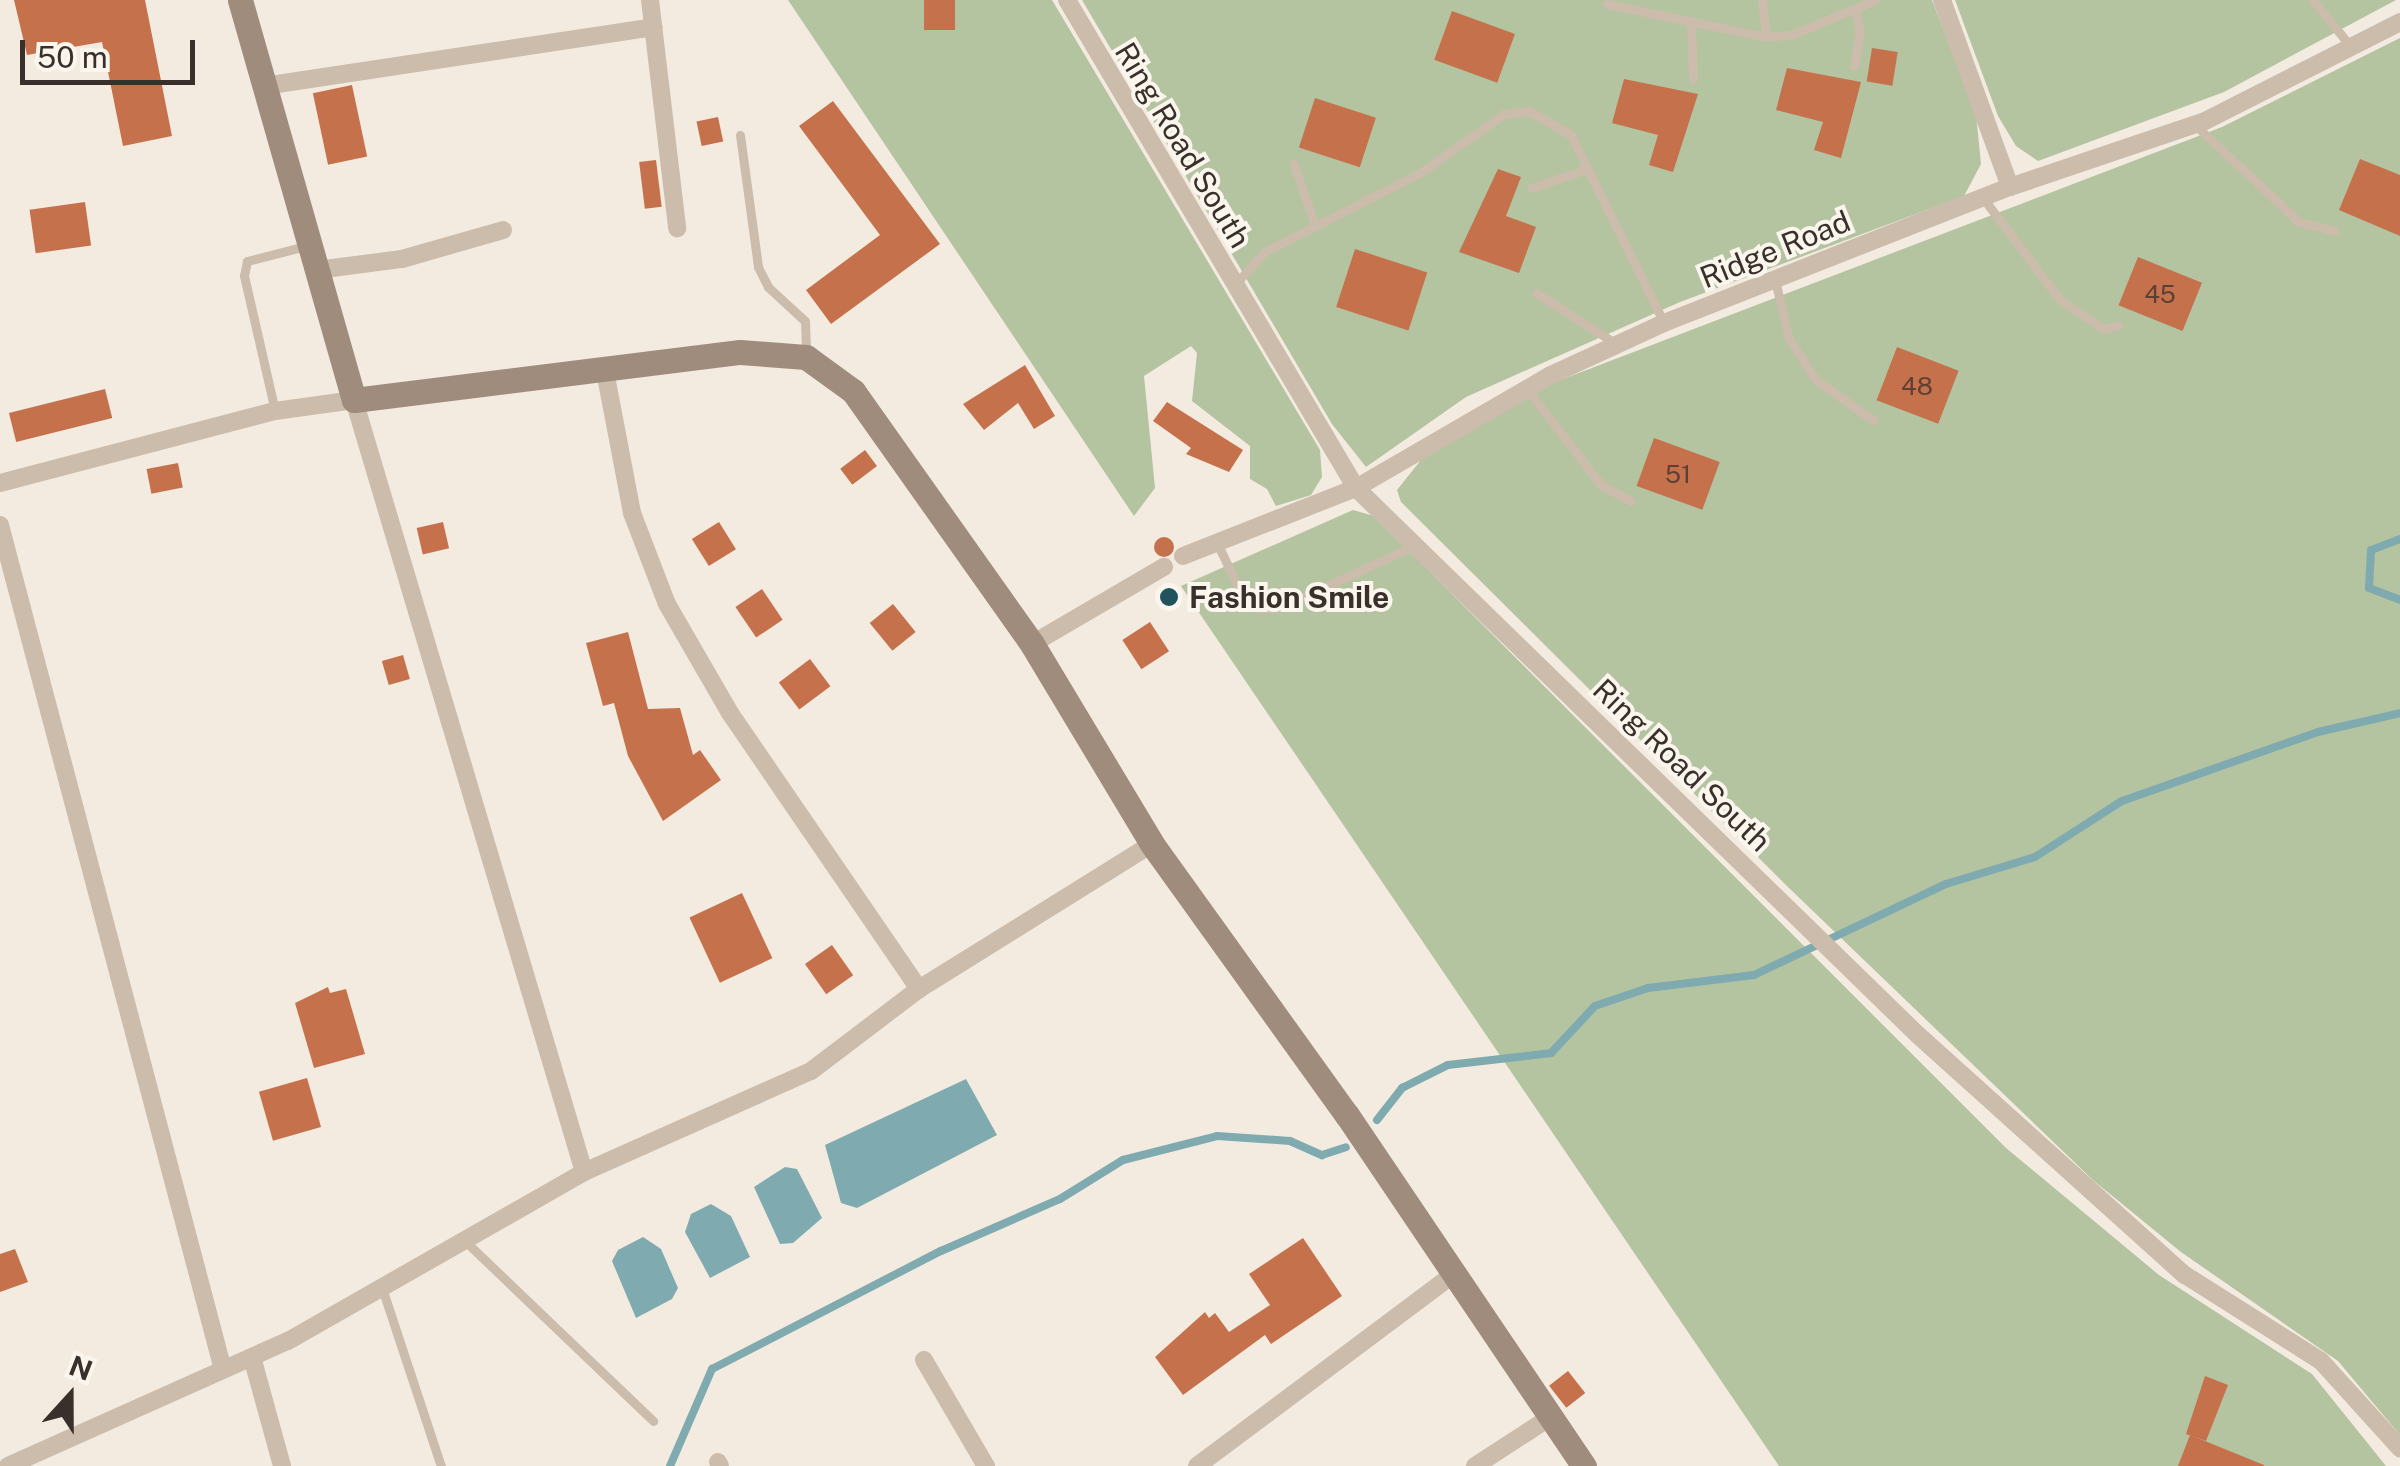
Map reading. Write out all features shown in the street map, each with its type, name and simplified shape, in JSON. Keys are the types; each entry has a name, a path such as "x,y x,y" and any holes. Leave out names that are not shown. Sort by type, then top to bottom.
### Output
{"street":[{"path":"240,0 312,258 584,1172"},
{"path":"650,0 677,228"},
{"name":"Ring Road South","path":"1067,0 1356,488 1918,1035 2186,1275 2321,1361 2400,1448"},
{"path":"1942,0 2010,187"},
{"name":"Ridge Road","path":"1184,556 1356,488 1528,388 1664,323 2010,187 2195,126 2353,50 2400,22"},
{"path":"264,86 654,27"},
{"path":"312,258 402,259 504,230"},
{"path":"0,483 276,411 604,366 740,352 806,358 853,392 1032,644 1152,844 1584,1466"},
{"path":"604,366 632,513 666,604 730,713 920,989"},
{"path":"0,526 222,1366"},
{"path":"1032,644 1164,567"},
{"path":"8,1466 222,1366 252,1357 466,1242 584,1172 811,1071 920,989 1152,844"},
{"path":"1198,1466 1454,1274"},
{"path":"252,1357 282,1466"},
{"path":"924,1360 986,1466"},
{"path":"1475,1466 1549,1418"}],"lane":[{"path":"1762,0 1766,37"},
{"path":"1607,4 1691,25 1766,37 1791,35 1876,0"},
{"path":"2313,0 2353,50"},
{"path":"1854,66 1855,10"},
{"path":"1691,25 1693,79"},
{"path":"1235,284 1266,251 1420,173 1504,114 1529,111 1571,135 1664,323"},
{"path":"2195,126 2299,222 2334,231"},
{"path":"740,135 758,268 768,287 805,321 806,358"},
{"path":"1294,164 1315,226"},
{"path":"1531,188 1587,169"},
{"path":"1983,198 2059,299 2103,329 2120,325"},
{"path":"276,411 244,276 247,261 312,258"},
{"path":"1775,277 1789,339 1816,380 1873,420"},
{"path":"1536,293 1617,345"},
{"path":"1528,388 1601,485 1631,501"},
{"path":"1218,545 1240,591 1260,609 1282,607 1415,545"},
{"path":"466,1242 652,1421"},
{"path":"380,1286 441,1466"}],"green space":[{"path":"788,0 1052,0 1320,450 1322,477 1311,495 1276,506 1267,489 1250,479 1250,446 1192,401 1197,353 1191,346 1144,376 1155,488 1134,516"},
{"path":"1082,0 1932,0 1976,114 1981,164 1964,196 1680,302 1466,397 1366,467 1332,424"},
{"path":"1955,0 2396,0 2224,92 2038,161 2016,146 1998,116"},
{"path":"2400,38 2400,1435 2338,1361 2181,1252 2094,1181 1788,887 1401,502 1397,490 1421,460 1550,384 2222,127"},
{"path":"1353,510 1374,516 2006,1148 2159,1275 2312,1374 2386,1466 1779,1466 1181,586"}],"water":[{"path":"966,1079 997,1135 857,1208 841,1203 825,1145"},
{"path":"785,1167 797,1169 822,1218 793,1243 780,1244 754,1187"},
{"path":"711,1204 731,1216 750,1257 710,1278 685,1232 691,1214"},
{"path":"643,1237 661,1249 678,1288 672,1299 636,1318 612,1261 618,1250"}],"building":[{"path":"14,0 145,0 172,136 123,146 102,42 27,55"},
{"path":"924,0 955,0 955,30 924,30"},
{"path":"1452,11 1515,34 1497,83 1434,60"},
{"path":"1872,48 1898,52 1892,86 1867,82"},
{"path":"1787,68 1861,82 1841,158 1814,150 1823,122 1776,110"},
{"path":"1624,79 1698,94 1673,172 1649,165 1658,135 1612,123"},
{"path":"352,85 367,156 328,165 313,93"},
{"path":"1315,98 1376,118 1360,167 1299,147"},
{"path":"833,101 940,244 831,324 806,290 880,235 799,126"},
{"path":"718,117 723,141 702,146 696,122"},
{"path":"2360,159 2400,175 2400,236 2339,210"},
{"path":"656,160 662,207 645,209 639,162"},
{"path":"1498,169 1521,177 1506,216 1536,227 1519,273 1459,252"},
{"path":"85,202 91,246 36,253 30,210"},
{"path":"1355,249 1427,272 1408,330 1336,307"},
{"path":"2138,257 2202,283 2182,331 2119,305"},
{"path":"1897,347 1959,371 1938,424 1877,400"},
{"path":"1025,365 1055,416 1034,429 1018,403 984,430 963,404"},
{"path":"105,389 112,418 16,442 9,413"},
{"path":"1167,402 1243,450 1229,472 1186,454 1191,448 1153,421"},
{"path":"1654,438 1720,462 1702,510 1637,486"},
{"path":"865,450 877,466 852,485 840,469"},
{"path":"178,463 183,488 151,494 147,469"},
{"path":"443,522 449,548 423,554 417,528"},
{"path":"719,522 736,549 709,566 692,539"},
{"path":"1164,537 1174,547 1164,557 1154,547"},
{"path":"762,589 783,620 756,638 735,607"},
{"path":"893,604 916,632 892,651 870,623"},
{"path":"1150,622 1169,651 1141,669 1122,640"},
{"path":"628,632 648,709 680,708 693,755 700,750 721,780 663,821 628,756 614,703 603,706 586,643"},
{"path":"403,655 410,679 389,685 382,661"},
{"path":"810,659 830,686 799,710 779,682"},
{"path":"742,893 772,958 720,983 689,918"},
{"path":"832,945 853,975 826,994 805,964"},
{"path":"328,987 330,993 346,989 365,1054 314,1068 295,1003"},
{"path":"307,1078 321,1127 273,1141 259,1092"},
{"path":"1303,1238 1342,1296 1271,1344 1265,1335 1183,1395 1155,1357 1205,1312 1209,1318 1215,1313 1229,1332 1270,1305 1249,1274"},
{"path":"15,1249 28,1282 0,1292 0,1254"},
{"path":"1568,1371 1585,1393 1566,1408 1549,1386"},
{"path":"2205,1376 2228,1385 2206,1441 2186,1434"},
{"path":"2190,1435 2264,1465 2264,1466 2178,1466"}],"waterway":[{"path":"2400,539 2371,550 2369,588 2400,600"},
{"path":"1377,1120 1402,1088 1448,1065 1551,1053 1595,1006 1648,988 1754,975 1946,884 2035,857 2122,801 2318,732 2400,713"},
{"path":"670,1466 712,1369 941,1251 1060,1199 1123,1160 1217,1136 1290,1141 1322,1155 1346,1147"}],"place":[{"name":"Fashion Smile","path":"1169,597"}]}
